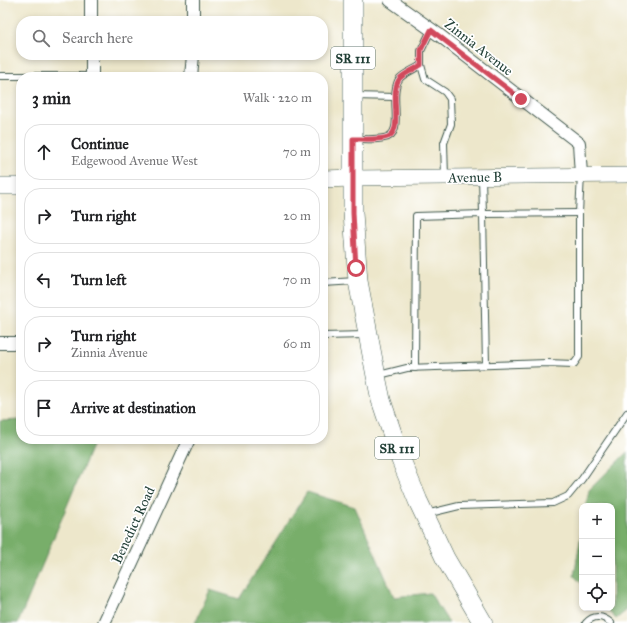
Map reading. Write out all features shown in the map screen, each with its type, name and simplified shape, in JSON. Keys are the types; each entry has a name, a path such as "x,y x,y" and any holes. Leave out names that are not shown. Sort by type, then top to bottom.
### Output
{"main road":[{"name":"SR 111","path":"353,0 353,213 358,281 376,376 401,460 424,514 445,558 483,623"},
{"name":"Avenue B","path":"328,179 353,178"},
{"path":"0,186 16,186"}],"street":[{"path":"90,0 91,16"},
{"path":"192,0 193,16"},
{"name":"Zinnia Avenue","path":"390,0 579,143 581,175"},
{"path":"92,60 92,72"},
{"path":"191,72 193,60"},
{"name":"Avenue B","path":"353,178 627,175"},
{"path":"0,343 16,343"},
{"name":"Benedict Road","path":"104,623 187,444"}],"lane":[{"path":"431,30 421,50 421,65 426,79 445,92 450,99 451,124 444,143 445,178"},
{"path":"353,139 385,138 392,135 396,129 395,89 401,78 421,65"},
{"path":"0,76 16,76"},
{"path":"353,96 395,97"},
{"path":"376,376 407,368 547,363 574,364 579,357 579,213 581,175"},
{"path":"482,177 486,365"},
{"path":"415,368 416,216 579,213"},
{"path":"328,283 358,281"},
{"path":"328,336 368,335"},
{"path":"424,514 459,506 553,503 568,496 582,479 627,413"},
{"path":"586,623 594,617 604,617 611,623"}],"green space":[{"path":"16,420 16,444 93,444 18,623 0,623 0,421"},
{"path":"627,452 627,610 616,619 608,611 615,611 615,503 587,503 589,490"},
{"path":"307,492 355,507 394,597 430,593 449,623 195,623 210,590 239,599"},
{"path":"579,547 579,581 574,576"}],"route":[{"path":"356,268 353,213 353,139 385,138 392,135 396,129 395,89 401,78 421,65 421,50 431,30 521,99"}]}
